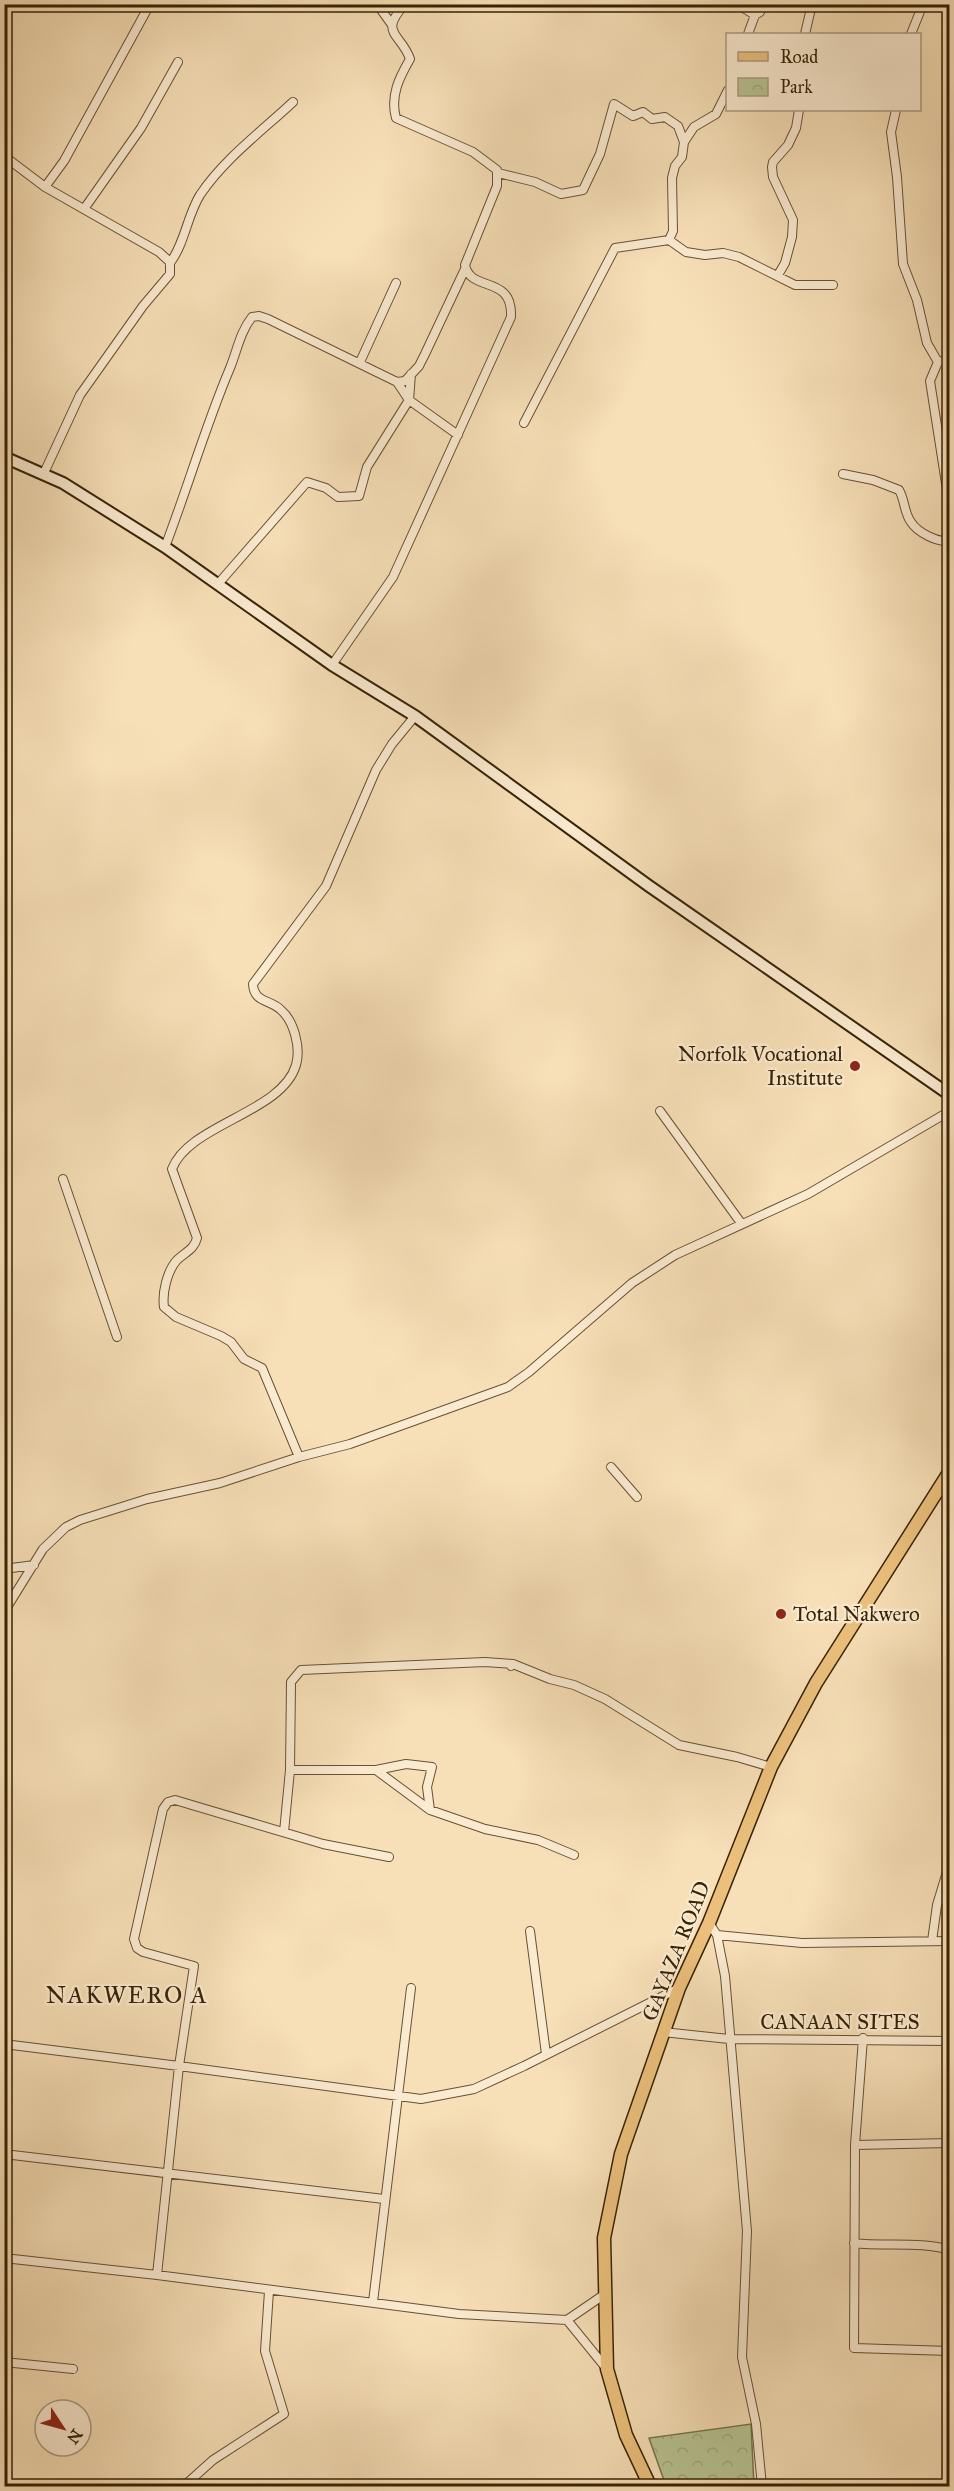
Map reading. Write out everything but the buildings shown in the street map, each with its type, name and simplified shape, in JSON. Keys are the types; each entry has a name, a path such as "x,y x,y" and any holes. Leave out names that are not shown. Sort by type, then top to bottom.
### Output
{"main road":[{"name":"GAYAZA ROAD","path":"650,2487 626,2435 607,2369 604,2238 621,2154 679,1988 709,1923 771,1767 816,1683 950,1471"}],"street":[{"path":"45,187 64,161 150,4"},
{"path":"377,4 392,25 395,38 408,52 410,59 402,73 393,99 396,118 472,152 494,166 498,173 497,186 465,269 425,354 405,381 397,382"},
{"path":"392,25 394,18 405,4"},
{"path":"737,4 755,15"},
{"path":"748,33 755,15 760,12 763,4"},
{"path":"805,33 812,4"},
{"path":"911,33 923,4"},
{"path":"84,209 141,128 178,62"},
{"path":"669,240 673,231 672,178 675,166 682,157 684,142 694,127 716,114 726,94"},
{"path":"44,473 80,394 143,306 170,274 170,263 179,251 200,196 224,166 293,102"},
{"path":"498,173 535,182 561,194 583,190 600,154 614,104 633,116 643,112 652,118 665,117 678,126 684,142"},
{"path":"778,275 785,263 792,237 793,220 773,177 772,167 773,162 788,145 796,128 799,111"},
{"path":"896,111 891,132 897,177 902,256 917,300 927,342 938,362"},
{"path":"4,156 45,187 159,252 170,263"},
{"path":"524,423 615,248 669,240 686,252 705,255 723,253 739,257 795,285 833,285"},
{"path":"332,664 393,577 511,317 512,303 507,295 478,280 465,269"},
{"path":"360,362 396,283"},
{"path":"165,547 186,492 208,421 239,340 252,317 259,316 268,319 397,382 409,400 458,435"},
{"path":"938,362 950,360"},
{"path":"938,362 930,381 931,400 941,446 950,509"},
{"path":"218,584 307,482 326,488 338,497 358,496 367,467 409,400 411,374"},
{"path":"4,457 44,473 100,505 165,547 332,664 415,716 649,886 950,1095"},
{"path":"843,474 873,480 899,490 914,526 937,540 943,542 950,540"},
{"path":"298,1457 262,1368 244,1359 231,1342 176,1317 164,1307 164,1294 174,1265 194,1246 197,1238 172,1169 177,1158 190,1145 274,1093 292,1074 298,1057 297,1041 292,1028 280,1009 258,998 253,984 326,886 376,770 392,744 415,716"},
{"path":"660,1111 741,1223"},
{"path":"4,1612 55,1536 80,1520 147,1500 220,1483 298,1457 350,1444 508,1387 642,1277 675,1256 741,1223 808,1194 950,1111"},
{"path":"63,1179 117,1337"},
{"path":"611,1467 637,1497"},
{"path":"4,1569 34,1565"},
{"path":"284,1832 290,1770 291,1682 301,1670 485,1662 511,1666 574,1685 605,1699 679,1744 737,1756 771,1767"},
{"path":"290,1770 376,1770 406,1764 432,1767 427,1787 430,1810"},
{"path":"376,1770 430,1810 485,1829 538,1840 574,1855"},
{"path":"157,2275 179,2066 194,1966 143,1952 137,1948 134,1939 163,1809 168,1802 175,1800 323,1844 389,1857"},
{"path":"932,1941 937,1905 950,1862"},
{"path":"709,1923 717,1935 725,1976 747,2231 741,2357 756,2424 762,2487"},
{"path":"530,1931 546,2054"},
{"path":"717,1935 802,1943 950,1941"},
{"path":"373,2302 411,1988"},
{"path":"4,2044 421,2100 474,2089 679,1988"},
{"name":"CANAAN SITES","path":"663,2032 729,2039 863,2038 950,2041"},
{"path":"863,2038 855,2145 854,2348 950,2351"},
{"path":"855,2145 950,2143"},
{"path":"4,2154 384,2199"},
{"path":"854,2243 879,2246 935,2246 950,2250"},
{"path":"4,2258 157,2275 459,2314 567,2320 605,2294"},
{"path":"184,2487 191,2478 213,2460 284,2414 265,2350 269,2291"},
{"path":"567,2320 607,2369"},
{"path":"4,2362 73,2369"}],"green space":[{"path":"751,2424 754,2486 666,2486 649,2438"}],"place":[{"name":"Norfolk Vocational Institute","path":"855,1066"},
{"name":"Total Nakwero","path":"781,1614"}],"district":[{"name":"NAKWERO A","path":"127,1995"}]}
